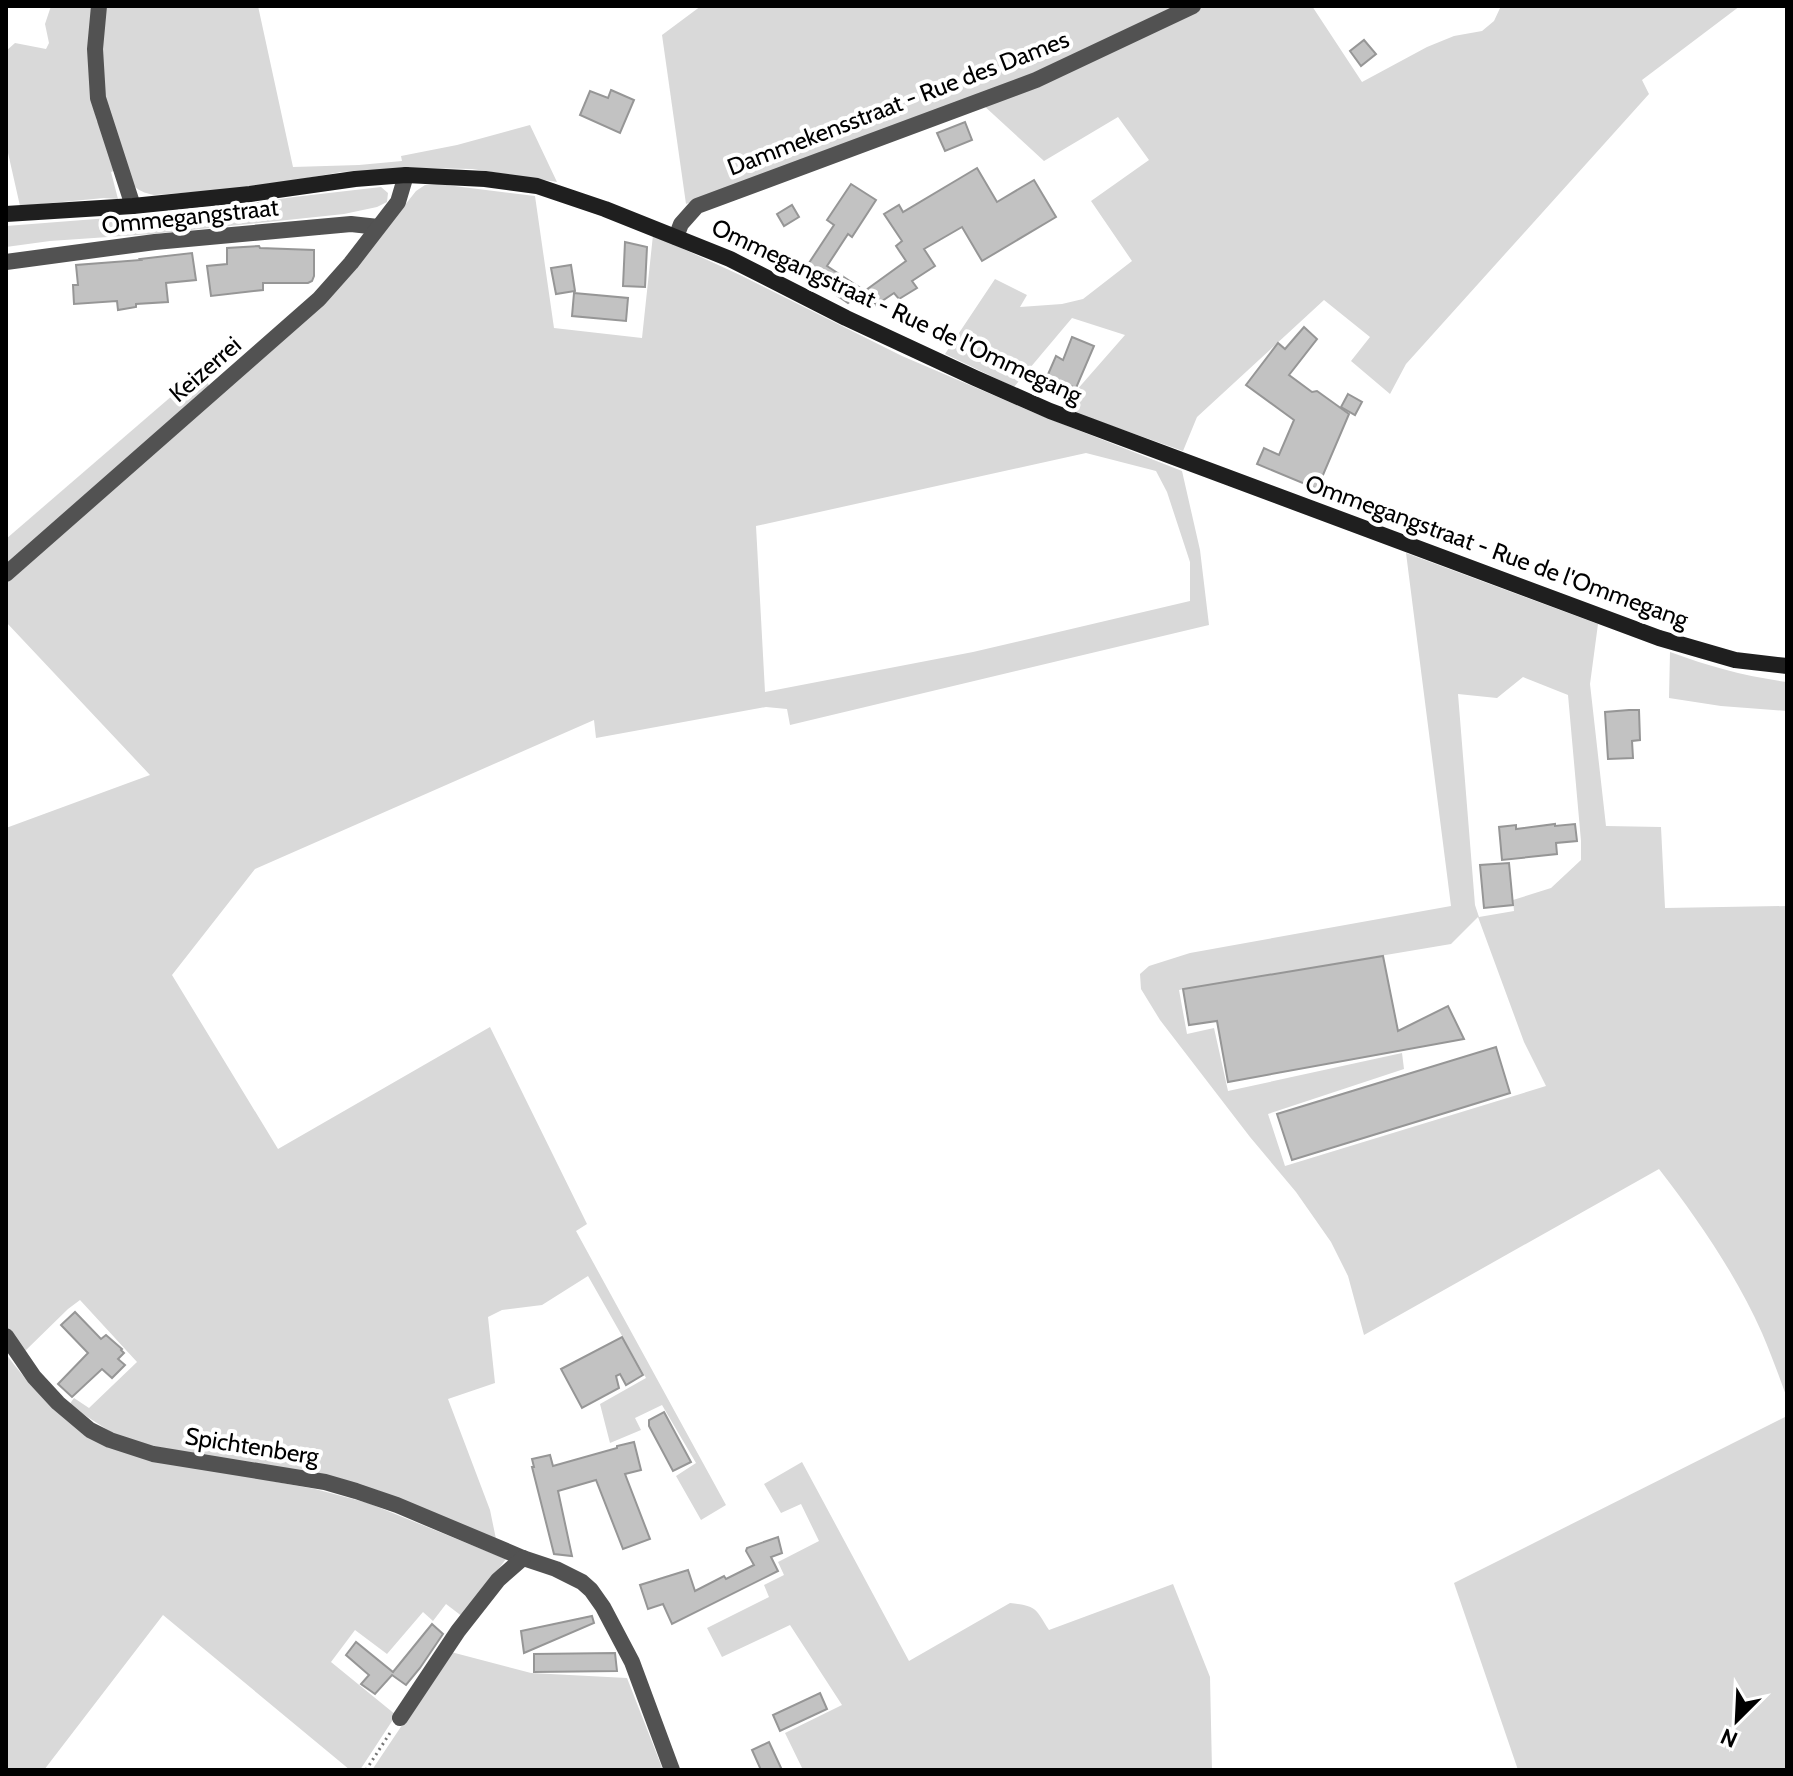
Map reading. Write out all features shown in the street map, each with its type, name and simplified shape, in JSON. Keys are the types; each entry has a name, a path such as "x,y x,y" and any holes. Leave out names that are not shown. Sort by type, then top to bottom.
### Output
{"main road":[{"name":"Ommegangstraat - Rue de l'Ommegang","path":"6,214 133,206 406,175 485,179 537,186 605,209 742,265 846,318 1050,411 1659,638 1735,660 1787,666"}],"street":[{"path":"99,6 95,49 98,98 133,206"},
{"name":"Dammekensstraat - Rue des Dames","path":"676,237 681,224 697,206 1036,80 1193,6"},
{"name":"Keizerrei","path":"6,574 311,308 334,284 398,202 406,175"},
{"name":"Ommegangstraat","path":"6,262 155,242 351,224 378,227"},
{"name":"Spichtenberg","path":"6,1336 34,1377 58,1403 90,1430 110,1440 153,1454 325,1482 397,1505 573,1577 591,1590 632,1662 672,1770"},
{"path":"400,1718 458,1631 498,1580 523,1558"}],"path":[{"path":"366,1770 400,1718"}],"shaded area":[{"path":"51,6 91,6 90,92 97,122 109,120 100,80 104,6 258,6 293,167 402,161 401,156 530,125 557,182 472,169 423,168 341,172 251,188 154,195 134,186 122,168 111,172 118,199 20,206 6,144 6,51 15,43 46,49 49,43 45,24"},
{"path":"701,6 1180,6 1013,82 686,204 662,35"},
{"path":"1204,6 1312,6 1362,82 1427,47 1454,36 1482,31 1494,21 1501,6 1740,6 1642,80 1649,94 1406,364 1390,394 1351,361 1370,337 1324,300 1197,417 1183,451 1061,408 1125,335 1072,318 1014,387 945,354 995,279 1027,295 1020,307 1062,304 1083,299 1132,261 1091,201 1149,160 1118,117 1044,161 982,104 1176,22"},
{"path":"425,185 535,196 554,328 642,338 653,235 902,356 1182,471 1200,550 1209,625 790,725 787,709 766,707 596,738 594,720 255,869 172,975 278,1149 490,1027 587,1224 576,1231 726,1505 701,1520 676,1476 696,1463 662,1405 635,1418 641,1430 610,1443 600,1404 646,1378 588,1276 542,1305 502,1310 488,1317 495,1383 448,1399 490,1510 496,1539 377,1490 142,1444 114,1434 69,1405 74,1398 89,1408 137,1362 80,1300 24,1352 6,1329 6,828 150,775 6,622 6,584 344,282 416,191","holes":["1086,453 1156,471 1167,492 1190,562 1190,601 973,652 765,692 756,526"]},
{"path":"381,187 388,193 387,202 344,214 6,247 6,226 186,212"},
{"path":"202,370 210,388 6,569 6,539"},
{"path":"1406,553 1598,624 1590,684 1606,826 1661,827 1665,908 1787,906 1787,1398 1762,1333 1741,1290 1702,1227 1659,1169 1364,1335 1348,1276 1331,1242 1296,1192 1160,1020 1141,989 1140,974 1149,966 1190,953 1451,906","holes":["1523,677 1568,695 1581,860 1551,888 1513,900 1514,911 1479,917 1475,905 1458,694 1497,698","1478,917 1524,1042 1546,1086 1285,1166 1268,1114 1404,1069 1402,1053 1228,1091 1214,1028 1187,1034 1179,990 1451,944"]},
{"path":"1670,652 1728,670 1787,682 1787,711 1669,698"},
{"path":"6,1354 41,1396 82,1431 368,1503 506,1559 463,1617 446,1604 433,1621 423,1612 387,1654 355,1630 331,1662 396,1715 360,1770 350,1770 163,1615 44,1770 6,1770"},
{"path":"1787,1416 1787,1770 1518,1770 1454,1583"},
{"path":"802,1462 909,1661 1010,1603 1034,1609 1049,1630 1173,1584 1210,1677 1212,1770 803,1770 785,1733 842,1705 790,1625 722,1657 707,1628 769,1597 764,1585 784,1575 778,1562 819,1541 801,1504 781,1513 764,1484"},
{"path":"451,1652 531,1673 627,1678 663,1770 372,1770"}],"building":[{"path":"1364,40 1376,54 1361,66 1350,51"},
{"path":"611,90 634,100 620,133 580,115 590,91 608,98"},
{"path":"965,122 972,140 945,151 937,133"},
{"path":"977,168 997,202 1034,180 1056,217 982,261 962,227 924,249 935,266 912,281 917,288 899,299 894,293 876,305 866,290 906,261 896,246 902,241 884,214 899,205 903,212"},
{"path":"851,184 876,200 852,237 848,234 827,266 865,291 848,303 803,272 834,225 827,220"},
{"path":"792,205 799,217 784,226 777,214"},
{"path":"625,242 647,247 645,287 623,286"},
{"path":"259,246 314,250 312,281 263,283 263,290 211,296 207,266 227,264 227,248"},
{"path":"192,253 196,280 166,283 168,302 136,304 136,307 118,310 117,301 74,304 73,285 78,285 76,265"},
{"path":"571,265 575,291 556,294 551,268"},
{"path":"574,293 628,298 626,321 572,316"},
{"path":"1304,327 1317,339 1289,375 1349,414 1317,489 1257,464 1264,448 1279,455 1294,420 1246,385 1278,343 1285,349"},
{"path":"1072,337 1094,346 1076,388 1065,384 1063,388 1046,379 1056,356 1063,360"},
{"path":"1348,394 1362,402 1355,415 1341,407"},
{"path":"1639,710 1640,740 1632,741 1633,758 1608,759 1605,712"},
{"path":"1575,824 1577,841 1556,843 1557,854 1502,860 1499,827 1516,825 1516,829"},
{"path":"1509,863 1513,905 1484,908 1480,865"},
{"path":"1383,956 1398,1031 1448,1006 1464,1039 1228,1082 1217,1021 1189,1025 1183,989"},
{"path":"1496,1047 1510,1093 1292,1160 1277,1114"},
{"path":"75,1312 101,1339 106,1335 122,1349 124,1353 118,1359 125,1365 112,1378 102,1369 72,1397 58,1384 88,1353 61,1325"},
{"path":"622,1337 643,1375 626,1385 620,1374 616,1376 619,1388 582,1408 561,1369"},
{"path":"664,1412 691,1462 673,1471 649,1426 649,1420"},
{"path":"634,1442 641,1470 625,1474 650,1539 623,1549 596,1480 558,1491 572,1556 554,1554 532,1459 550,1455 553,1466"},
{"path":"778,1537 782,1553 771,1557 778,1571 672,1624 663,1604 648,1609 640,1585 688,1570 695,1591 754,1565 747,1548"},
{"path":"592,1616 594,1623 524,1653 521,1631"},
{"path":"432,1624 443,1634 406,1685 392,1675 375,1694 361,1684 369,1675 346,1655 356,1642 393,1672"},
{"path":"615,1653 617,1671 534,1672 534,1654"},
{"path":"820,1693 827,1709 780,1731 773,1715"},
{"path":"769,1742 782,1770 761,1770 752,1750"}]}
